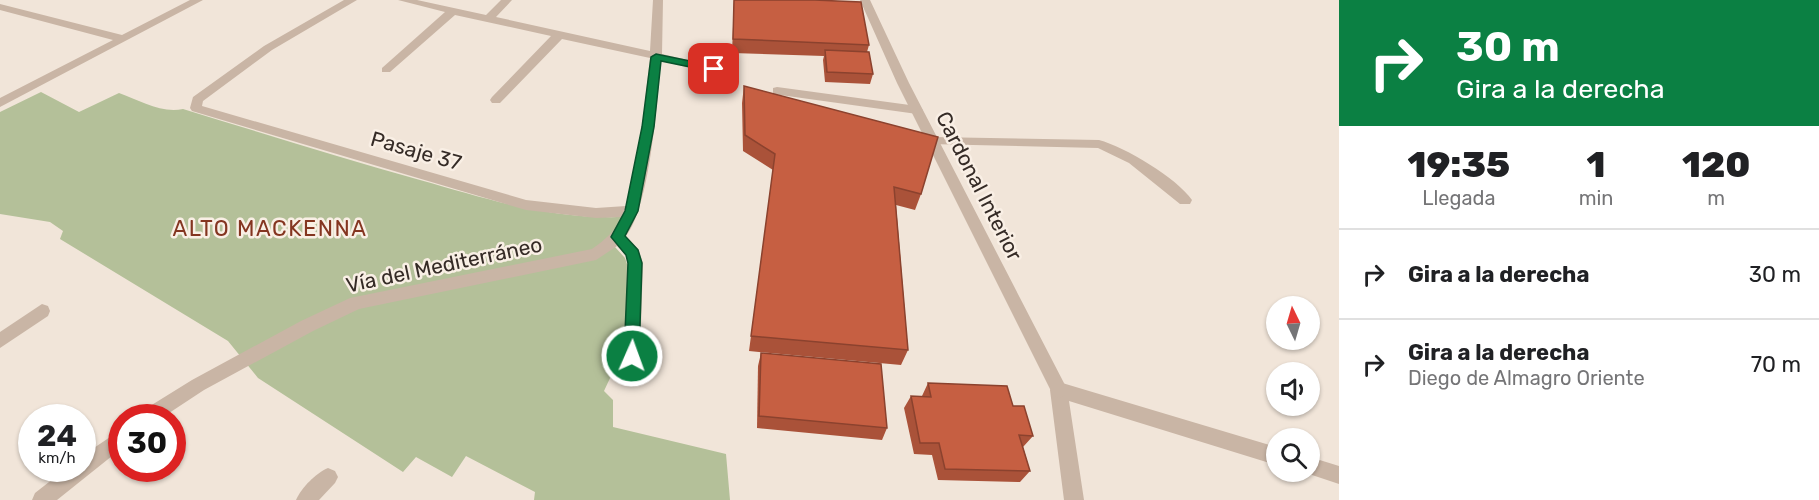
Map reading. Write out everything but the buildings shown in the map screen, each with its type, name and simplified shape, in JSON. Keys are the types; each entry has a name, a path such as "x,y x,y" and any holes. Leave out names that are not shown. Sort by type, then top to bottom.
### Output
{"street":[{"path":"0,103 198,0"},
{"name":"Pasaje 37","path":"352,0 268,48 234,71 198,100 196,108 213,115 526,205 560,211 596,213 632,211"},
{"path":"403,0 714,69"},
{"path":"488,19 507,0"},
{"path":"632,356 635,263 633,254 618,237 632,211 648,127 656,57 658,0"},
{"name":"Cardonal Interior","path":"865,0 916,110 1059,390 1074,500"},
{"path":"0,7 124,39"},
{"path":"386,70 453,11"},
{"path":"0,20 18,12"},
{"path":"496,100 558,35"},
{"path":"777,91 916,110"},
{"path":"933,141 1099,144 1111,147 1185,200"},
{"name":"Vía del Mediterráneo","path":"168,404 198,385 356,303 596,254 618,237"},
{"path":"0,341 42,311"},
{"path":"1059,390 1266,453"},
{"path":"96,457 108,448"},
{"path":"1320,469 1339,475"},
{"path":"306,500 328,477"},
{"path":"42,500 64,482"}],"green space":[{"path":"41,92 79,112 119,93 159,108 183,109 361,163 520,207 569,215 622,217 617,227 615,247 625,258 629,270 625,363 617,363 604,391 613,400 613,427 726,454 730,500 534,500 535,492 466,456 452,477 416,457 403,472 258,378 228,341 60,239 63,231 50,222 0,214 0,112"}],"district":[{"name":"ALTO MACKENNA","path":"270,228"}],"route":[{"path":"632,356 635,263 633,254 618,237 632,211 648,127 656,57 714,69"}]}
